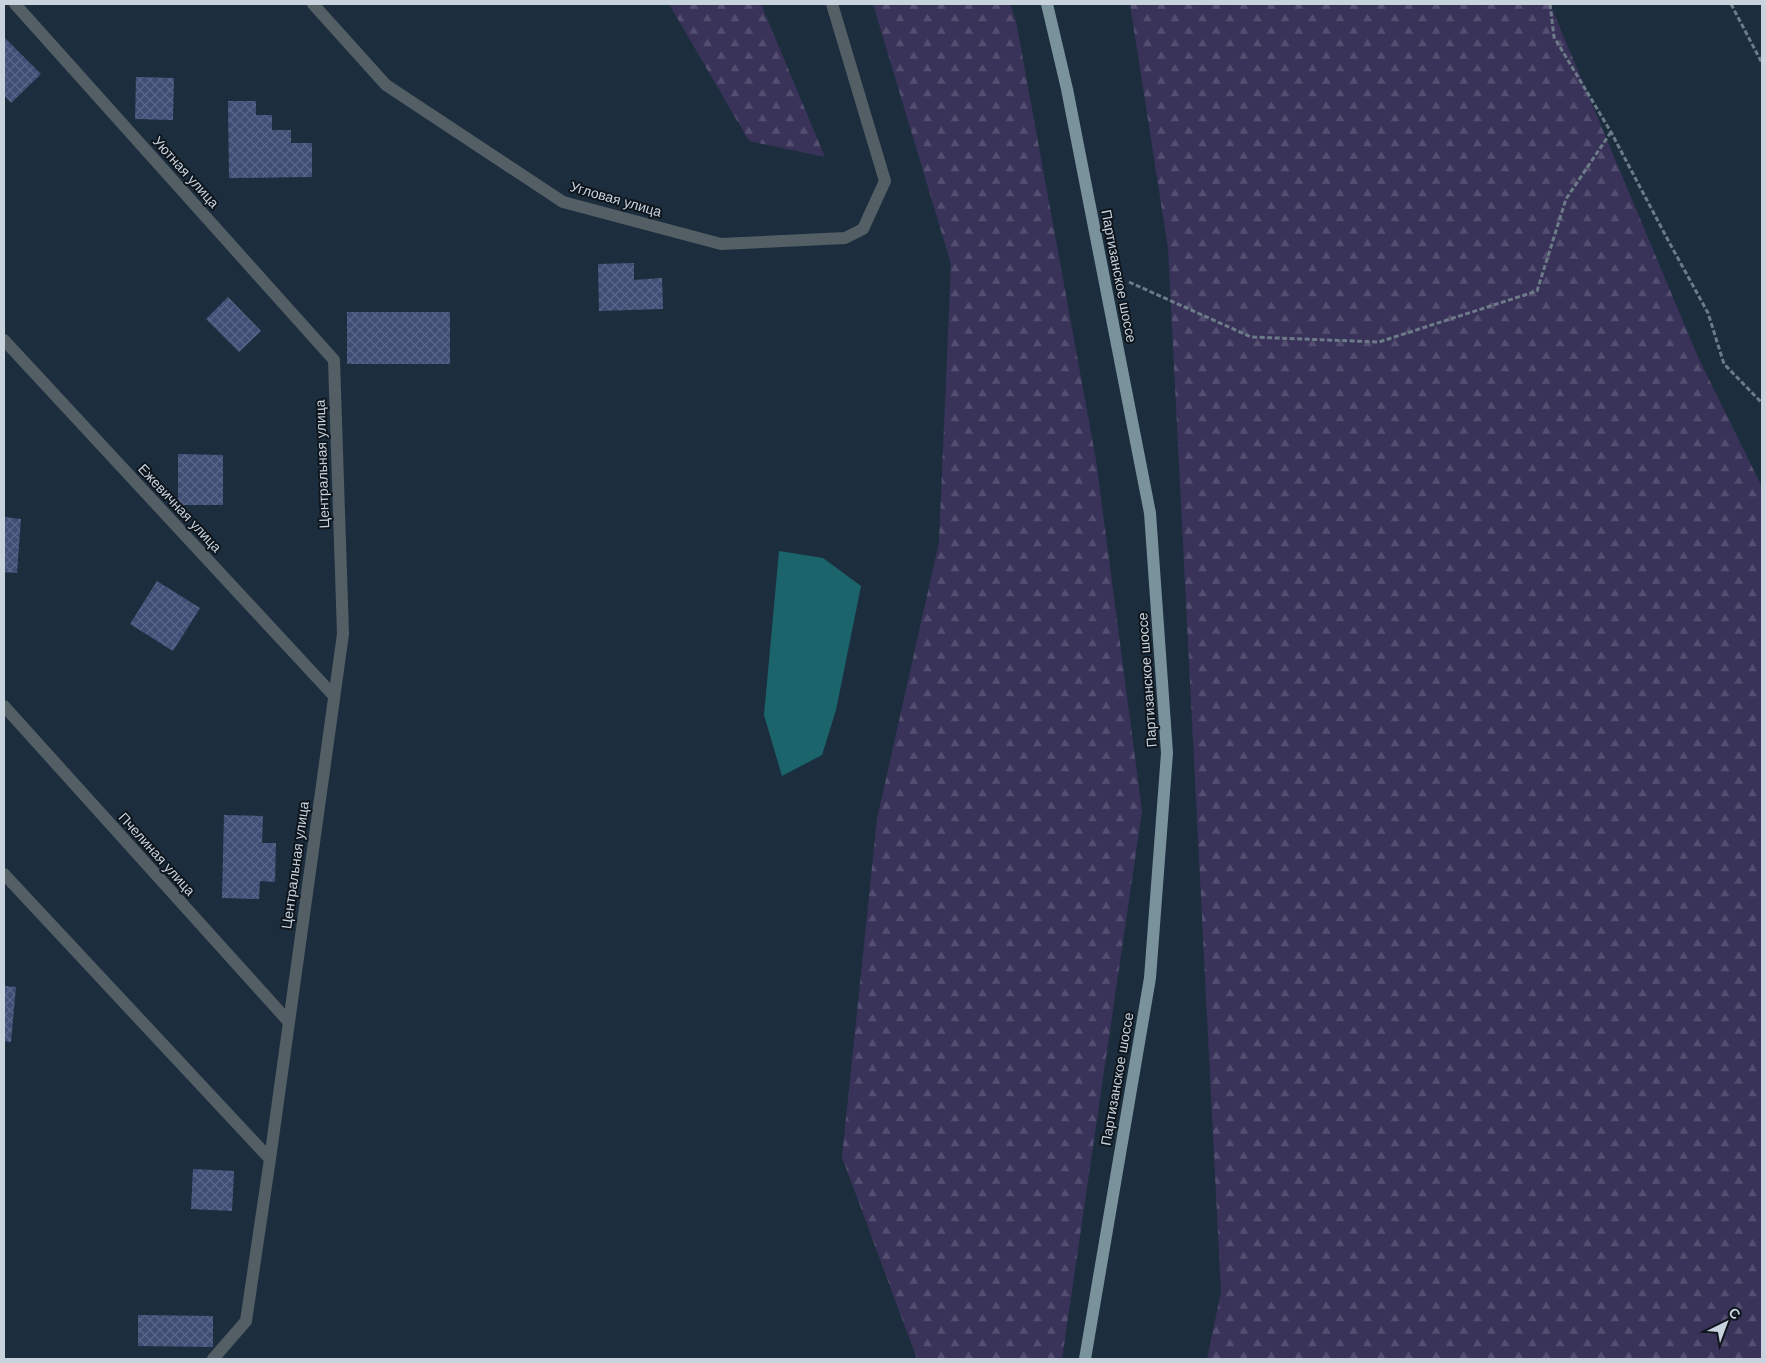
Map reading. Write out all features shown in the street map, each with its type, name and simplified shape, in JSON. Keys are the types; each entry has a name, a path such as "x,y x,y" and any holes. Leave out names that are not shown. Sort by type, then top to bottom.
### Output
{"main road":[{"name":"Партизанское шоссе","path":"1047,4 1067,89 1150,513 1167,753 1150,978 1085,1359"}],"street":[{"name":"Уютная улица","path":"15,4 334,360"},
{"name":"Угловая улица","path":"313,4 386,85 563,202 721,244 845,238 863,229 885,181 832,4"},
{"name":"Ежевичная улица","path":"4,340 334,696"},
{"name":"Центральная улица","path":"214,1359 246,1321 343,634 334,360"},
{"name":"Пчелиная улица","path":"4,706 288,1021"},
{"path":"4,874 270,1158"}],"path":[{"path":"1550,4 1554,37 1611,132 1708,314 1724,364 1762,403"},
{"path":"1731,4 1762,62"},
{"path":"1102,270 1251,337 1379,342 1537,291 1566,199 1611,132"}],"green space":[{"path":"669,4 761,4 825,157 749,141"},
{"path":"873,4 1010,4 1016,21 1096,460 1142,811 1062,1359 917,1359 842,1157 877,819 939,542 951,264"},
{"path":"1130,4 1550,4 1698,357 1762,487 1762,1359 1207,1359 1221,1292 1168,248"}],"shaded area":[{"path":"779,551 823,558 861,586 836,710 822,755 782,776 764,715"}],"building":[{"path":"4,37 41,74 11,103 4,95"},
{"path":"136,77 174,78 173,120 135,119"},
{"path":"228,101 256,101 256,115 272,115 272,130 291,130 291,143 312,143 312,177 229,178"},
{"path":"634,263 634,280 662,278 663,309 599,311 598,264"},
{"path":"228,297 261,331 239,352 206,319"},
{"path":"347,312 450,312 450,364 347,364"},
{"path":"178,454 223,455 223,505 178,505"},
{"path":"4,517 21,519 17,573 4,572"},
{"path":"157,581 200,608 173,651 130,624"},
{"path":"224,815 263,816 262,843 276,843 275,882 260,881 259,899 222,898"},
{"path":"4,986 16,987 11,1042 4,1041"},
{"path":"193,1169 234,1171 232,1211 191,1209"},
{"path":"138,1315 213,1316 213,1347 138,1346"}]}
